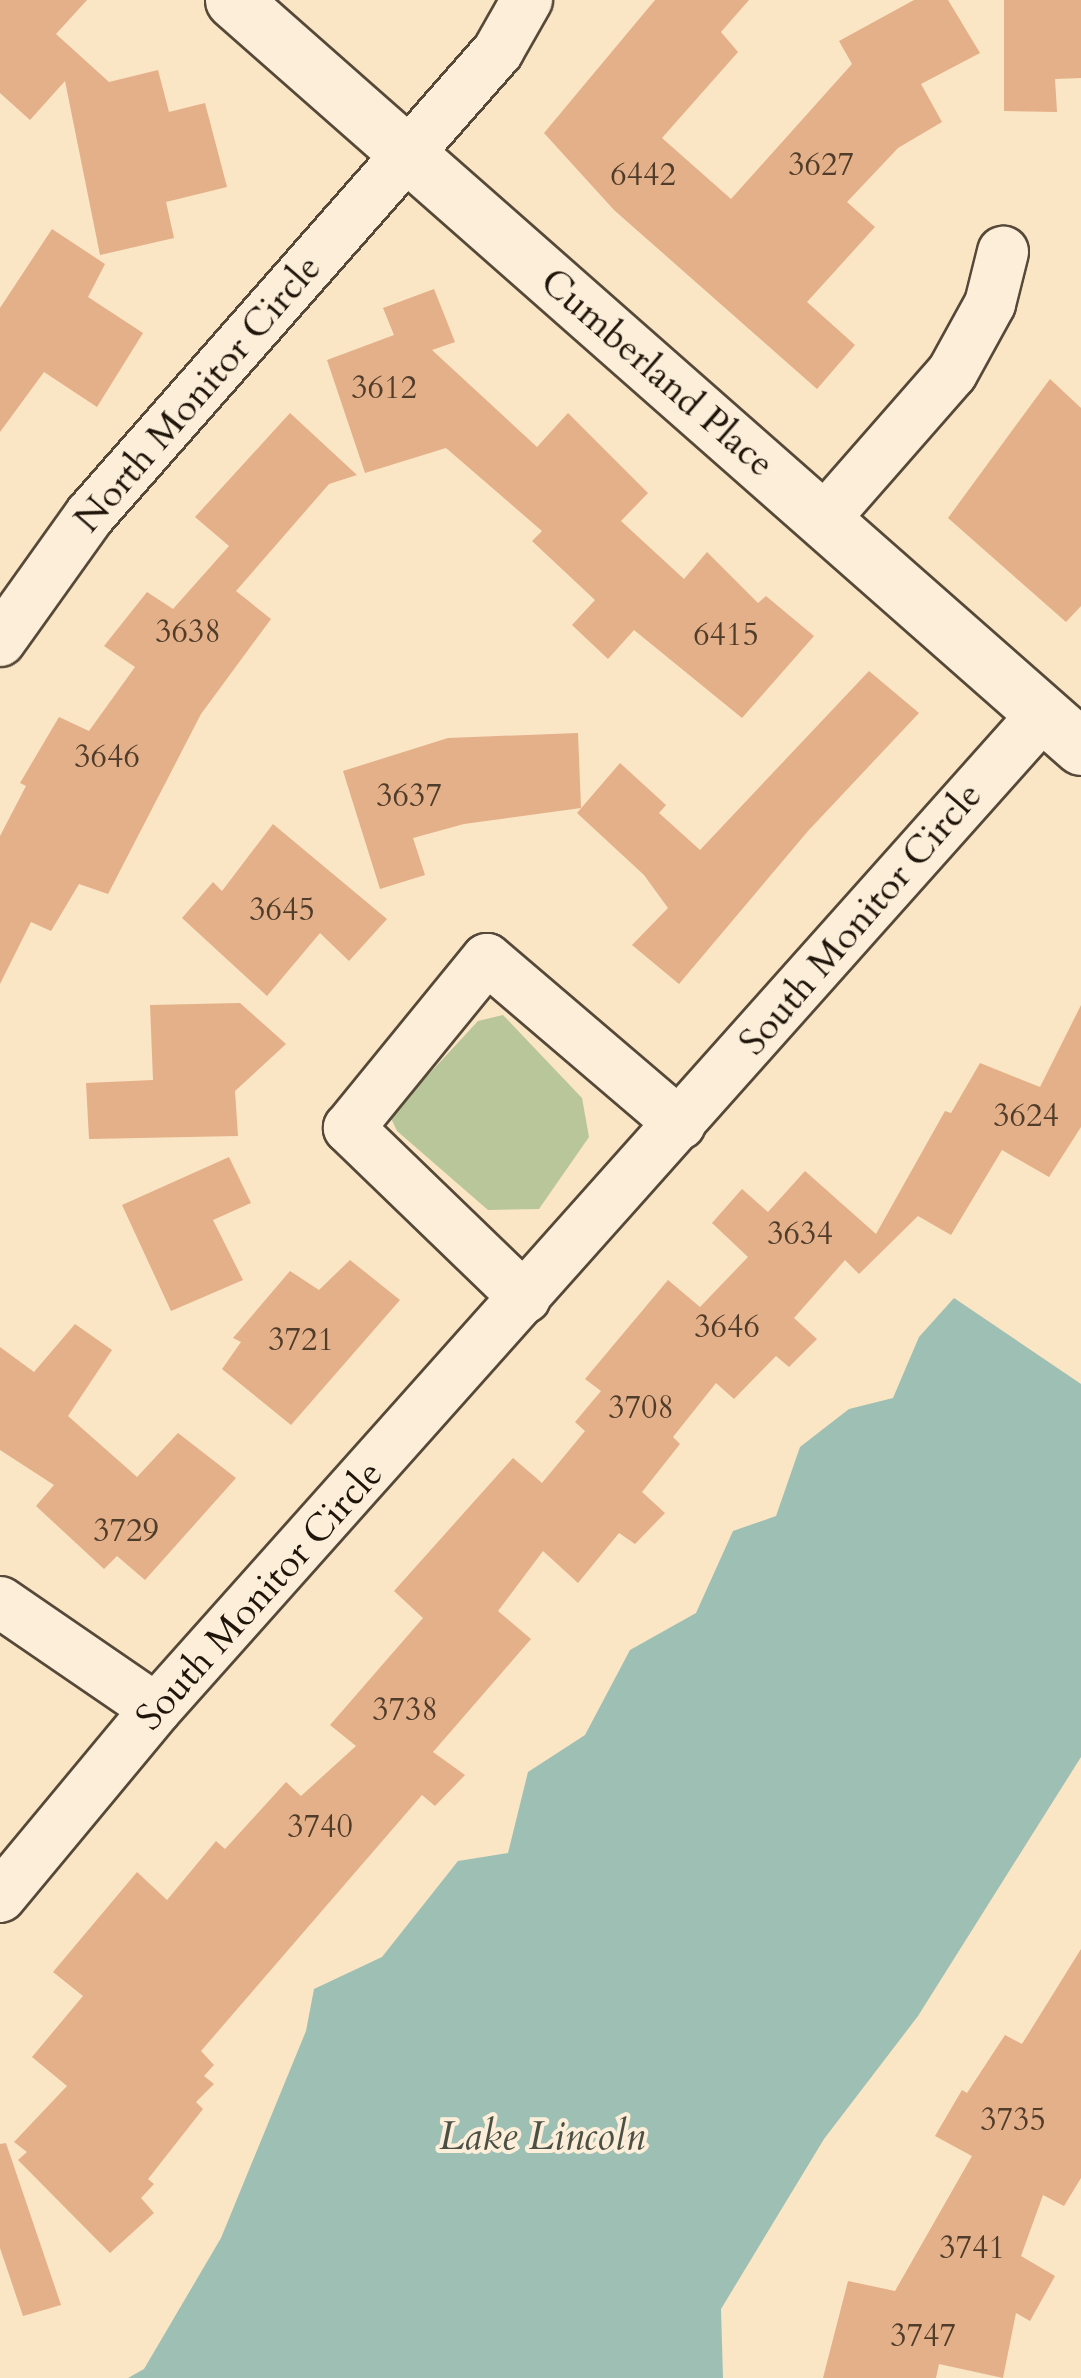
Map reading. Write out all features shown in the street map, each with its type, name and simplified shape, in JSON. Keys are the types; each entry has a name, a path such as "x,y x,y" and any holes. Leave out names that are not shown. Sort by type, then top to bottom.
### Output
{"street":[{"name":"Cumberland Place","path":"233,0 1062,730"},
{"name":"North Monitor Circle","path":"0,641 90,515 498,51 527,0"},
{"path":"824,519 952,373 990,304 1003,252"},
{"name":"South Monitor Circle","path":"0,1897 156,1709 680,1124 1062,730"},
{"path":"526,1298 349,1128 487,959 680,1124"},
{"path":"0,1602 156,1709"}],"green space":[{"path":"503,1015 582,1098 589,1137 539,1209 488,1210 397,1131 390,1116 478,1021"}],"water":[{"name":"Lake Lincoln","path":"954,1298 1081,1384 1081,1757 918,2016 824,2139 721,2309 723,2378 128,2378 144,2369 221,2238 306,2031 314,1989 382,1957 458,1861 508,1853 528,1772 585,1735 630,1650 696,1613 733,1531 776,1516 800,1447 849,1409 893,1398 919,1337"}],"building":[{"path":"0,0 87,0 56,34 109,82 158,70 169,112 205,103 227,187 166,202 174,238 100,255 65,81 30,120 0,93"},
{"path":"655,0 749,0 721,32 738,52 662,138 731,199 852,64 839,41 914,0 948,0 980,53 921,84 942,122 898,148 847,202 875,227 807,302 855,345 817,389 614,210 544,133"},
{"path":"1004,0 1081,0 1081,78 1055,79 1057,112 1004,111"},
{"path":"52,229 105,264 88,297 143,333 97,407 44,372 0,432 0,308"},
{"path":"434,289 455,342 432,350 537,447 568,413 648,493 621,521 684,579 707,552 758,603 766,596 814,636 742,718 634,630 608,659 572,625 595,600 532,541 542,531 446,448 365,473 327,360 394,335 383,308"},
{"path":"1050,379 1081,408 1081,606 1066,622 948,518"},
{"path":"290,413 357,475 329,484 236,591 271,619 201,714 108,894 79,884 51,931 31,922 0,984 0,836 26,786 20,783 59,717 89,731 135,667 104,646 147,592 173,609 229,546 195,517"},
{"path":"869,671 919,713 808,831 679,984 632,945 668,908 644,875 577,813 620,763 666,805 659,813 700,850"},
{"path":"578,733 581,808 464,824 413,838 425,875 380,889 343,771 448,738"},
{"path":"273,824 387,919 349,961 320,933 267,996 182,918 213,882 222,891"},
{"path":"240,1003 286,1044 235,1091 238,1136 89,1139 86,1083 153,1080 150,1005"},
{"path":"1081,1005 1081,1127 1049,1177 1002,1150 951,1235 918,1216 859,1274 845,1260 794,1318 817,1339 789,1367 776,1356 734,1399 716,1383 673,1437 680,1444 642,1492 665,1513 635,1544 619,1533 578,1583 543,1551 498,1611 531,1639 433,1752 465,1775 435,1806 422,1795 201,2051 214,2065 204,2076 214,2084 196,2102 203,2109 148,2179 154,2184 141,2198 154,2213 110,2253 18,2160 27,2152 14,2142 67,2086 32,2057 83,1996 53,1972 137,1872 167,1900 216,1841 225,1849 286,1782 301,1796 356,1746 330,1725 423,1618 394,1591 513,1458 542,1483 585,1431 575,1422 601,1391 585,1379 668,1280 700,1307 748,1257 712,1223 742,1189 768,1212 805,1171 876,1234 945,1111 951,1113 980,1063 1040,1087"},
{"path":"229,1157 251,1203 213,1220 243,1280 171,1311 122,1205"},
{"path":"350,1260 400,1300 291,1425 222,1369 241,1342 233,1338 290,1271 319,1290"},
{"path":"75,1324 112,1350 68,1416 137,1477 178,1433 236,1478 145,1580 117,1556 104,1569 36,1506 54,1485 0,1450 0,1347 34,1372"},
{"path":"1081,1949 1081,2178 1064,2206 1043,2195 1021,2256 1055,2276 1030,2321 1016,2313 1003,2378 939,2364 936,2378 823,2378 848,2281 895,2291 972,2156 935,2136 962,2090 967,2093 1005,2035 1022,2044"},
{"path":"6,2143 61,2305 23,2316 0,2248 0,2144"}]}
